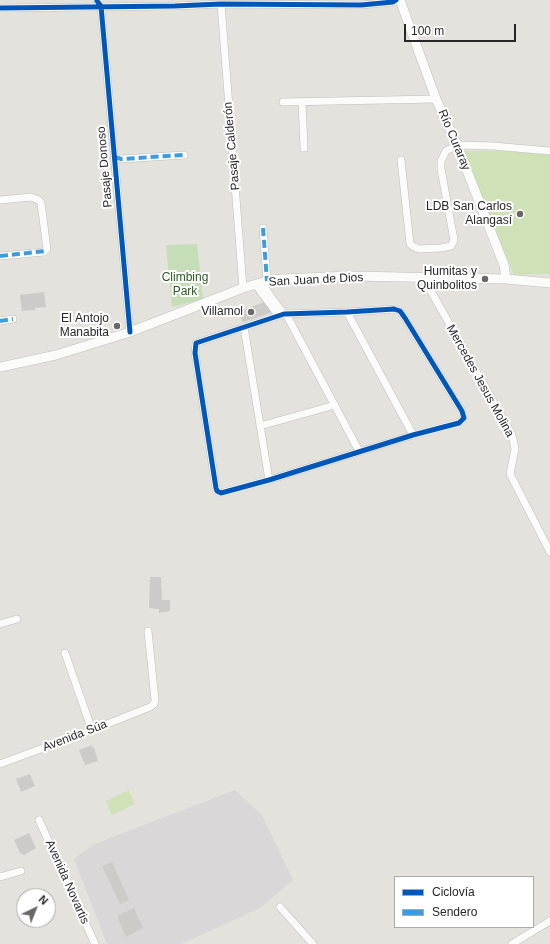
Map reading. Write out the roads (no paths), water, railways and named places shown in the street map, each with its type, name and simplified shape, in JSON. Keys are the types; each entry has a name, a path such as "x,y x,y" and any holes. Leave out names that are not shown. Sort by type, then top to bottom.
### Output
{"street":[{"path":"0,8 99,3 221,4 392,2 396,0"},
{"name":"Río Curaray","path":"400,0 436,99 457,145 504,264 506,279"},
{"name":"Pasaje Donoso","path":"99,3 130,332"},
{"name":"Pasaje Calderón","path":"221,4 243,288"},
{"path":"282,102 436,99"},
{"path":"302,102 304,148"},
{"path":"401,160 410,244 419,249 448,247 453,244 454,233 443,184 441,161 446,151 457,145 494,146 550,151"},
{"path":"114,157 121,159 184,156"},
{"path":"0,200 31,197 36,198 41,203 47,249 44,252 0,256"},
{"path":"263,228 261,283 283,314 335,405 359,451"},
{"name":"San Juan de Dios","path":"0,367 56,355 130,332 243,288 282,279 350,276 422,277 506,279 550,283"},
{"name":"Mercedes Jesus Molina","path":"422,277 512,435 515,448 510,474 550,552"},
{"path":"394,309 400,311 462,411 464,418 459,423 359,451 269,480 221,493 217,491 195,353 196,343 200,340 283,314 347,312 394,309"},
{"path":"347,312 413,435"},
{"path":"0,321 13,319"},
{"path":"244,327 269,480"},
{"path":"260,426 335,405"},
{"path":"0,624 17,619"},
{"name":"Avenida Súa","path":"0,763 92,730 150,707 154,704 155,700 148,631"},
{"path":"65,653 92,730"},
{"name":"Avenida Novartis","path":"39,820 96,944"},
{"path":"0,877 21,871"},
{"path":"280,907 313,944"},
{"path":"512,944 550,921"}],"place":[{"name":"LDB San Carlos Alangasí","path":"520,214"},
{"name":"Humitas y Quinbolitos","path":"485,279"},
{"name":"Villamol","path":"251,312"},
{"name":"El Antojo Manabita","path":"117,326"}],"park label":[{"name":"Climbing Park","path":"185,285"}]}
